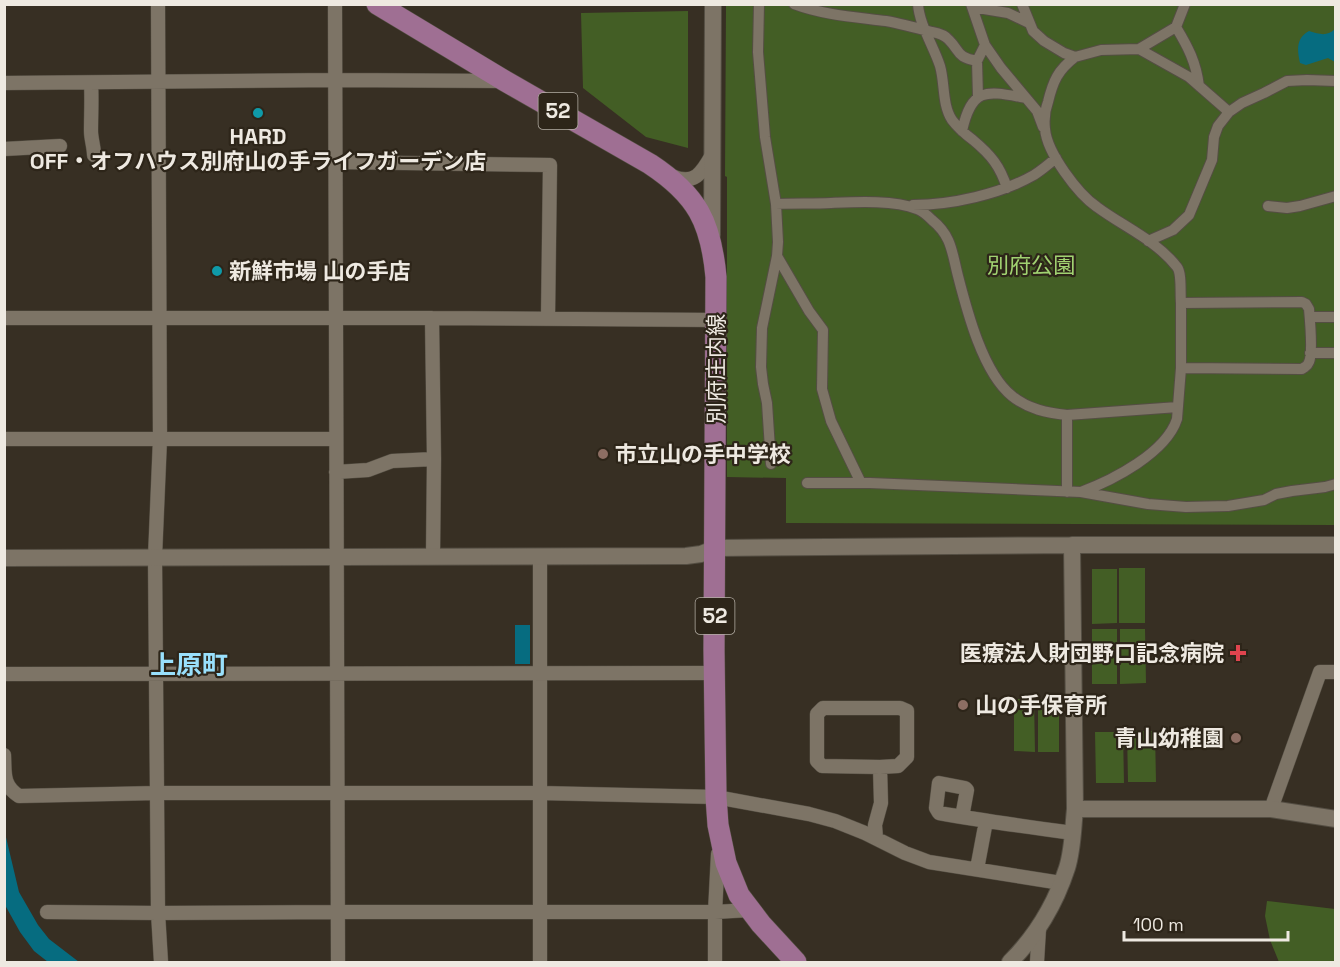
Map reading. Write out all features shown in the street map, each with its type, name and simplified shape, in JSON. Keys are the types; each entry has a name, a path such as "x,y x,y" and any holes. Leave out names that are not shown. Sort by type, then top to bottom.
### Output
{"main road":[{"name":"別府庄内線","path":"377,4 662,171 690,198 704,222 712,245 716,277 714,650 716,797 720,836 726,863 739,895 796,963"}],"street":[{"path":"158,4 160,439 155,557 158,913 161,963"},
{"path":"335,4 338,963"},
{"path":"712,245 713,4"},
{"path":"759,4 758,52 765,138 776,204 777,256 762,328 761,367 767,403 771,464"},
{"path":"794,4 845,17 908,25 926,30 944,36 950,40 961,56 977,61"},
{"path":"918,4 920,16 940,66 946,106 951,119 992,158 1002,172 1007,188"},
{"path":"1022,4 1034,32 1064,53 1075,57"},
{"path":"1140,49 1176,27 1185,4"},
{"path":"1029,23 1008,13 972,6 985,45 1037,111 1056,158 1078,190 1086,199 1133,229 1163,252 1179,270 1181,368 1177,419 1174,426 1165,440 1135,465 1082,492"},
{"path":"1176,27 1191,53 1199,86"},
{"path":"978,97 977,61 985,45"},
{"path":"1045,131 1045,111 1051,88 1062,66 1075,57 1101,50 1140,49 1177,69 1229,112"},
{"path":"4,83 505,81"},
{"path":"1148,241 1173,230 1189,215 1212,160 1214,137 1218,126 1229,112 1242,103 1287,81 1335,81"},
{"path":"91,83 91,134 94,155"},
{"path":"962,131 970,105 978,97 997,93 1026,98"},
{"path":"4,149 60,146"},
{"path":"662,171 686,181 704,170 713,153"},
{"path":"904,206 949,203 1007,188 1035,174 1056,158"},
{"path":"335,162 550,165 548,318"},
{"path":"1268,206 1287,208 1335,196"},
{"path":"776,204 866,201 922,211 945,233 978,342 990,367 1000,384 1011,395 1037,410 1067,415 1178,407"},
{"path":"777,256 809,311 823,330 822,389 831,421 861,483"},
{"path":"1181,303 1302,302 1309,309 1310,317 1310,361 1302,369 1181,368"},
{"path":"1310,317 1335,317"},
{"path":"4,318 716,320"},
{"path":"432,318 433,557"},
{"path":"1310,353 1335,353"},
{"path":"1067,415 1067,492"},
{"path":"4,440 336,439"},
{"path":"336,472 368,470 392,461 434,459"},
{"path":"807,483 1082,492 1167,507 1228,506 1264,500 1276,494 1335,484"},
{"path":"1010,963 1039,929 1050,910 1067,867 1073,832 1075,808 1072,545"},
{"path":"4,558 686,556 701,554 716,548 1335,545"},
{"path":"540,557 540,963"},
{"path":"1271,809 1320,672 1335,672"},
{"path":"4,674 708,673"},
{"path":"823,708 900,708 907,711 907,757 898,766 880,767 822,766 817,761 817,714 823,708"},
{"path":"4,755 5,780 11,790 19,796 157,793 540,793 716,797 809,814 834,821 930,862 1061,883"},
{"path":"876,838 875,825 881,803 880,767"},
{"path":"1075,808 1271,809 1335,819"},
{"path":"962,817 1073,832"},
{"path":"977,869 986,821"},
{"path":"715,963 715,912 720,836"},
{"path":"47,912 715,912 750,910"},
{"path":"1037,963 1039,929"}],"green space":[{"name":"別府公園","path":"726,5 1335,5 1335,525 786,523 786,478 727,477"},
{"path":"688,11 688,148 646,137 583,88 581,13"},
{"path":"1119,568 1145,568 1145,623 1119,623"},
{"path":"1092,569 1117,569 1117,623 1092,624"},
{"path":"1092,629 1117,629 1117,684 1092,684"},
{"path":"1120,629 1145,629 1146,683 1120,684"},
{"path":"1014,699 1034,699 1035,752 1014,751"},
{"path":"1038,699 1059,699 1059,752 1038,752"},
{"path":"1127,731 1155,731 1156,782 1128,782"},
{"path":"1095,732 1123,732 1124,783 1096,783"},
{"path":"1267,901 1335,909 1335,962 1279,962 1270,940 1265,916"}],"water":[{"path":"1335,29 1335,62 1328,58 1306,65 1300,63 1298,45 1305,34 1309,31 1326,34"},
{"path":"515,625 530,625 530,664 515,664"},
{"path":"5,833 19,892 49,939 79,962 48,962 34,951 20,932 5,905"}],"place":[{"name":"HARD OFF・オフハウス別府山の手ライフガーデン店","path":"258,113"},
{"name":"新鮮市場 山の手店","path":"217,271"},
{"name":"市立山の手中学校","path":"603,454"},
{"name":"医療法人財団野口記念病院","path":"1238,653"},
{"name":"山の手保育所","path":"963,705"},
{"name":"青山幼稚園","path":"1236,738"}],"district":[{"name":"上原町","path":"189,665"}]}
